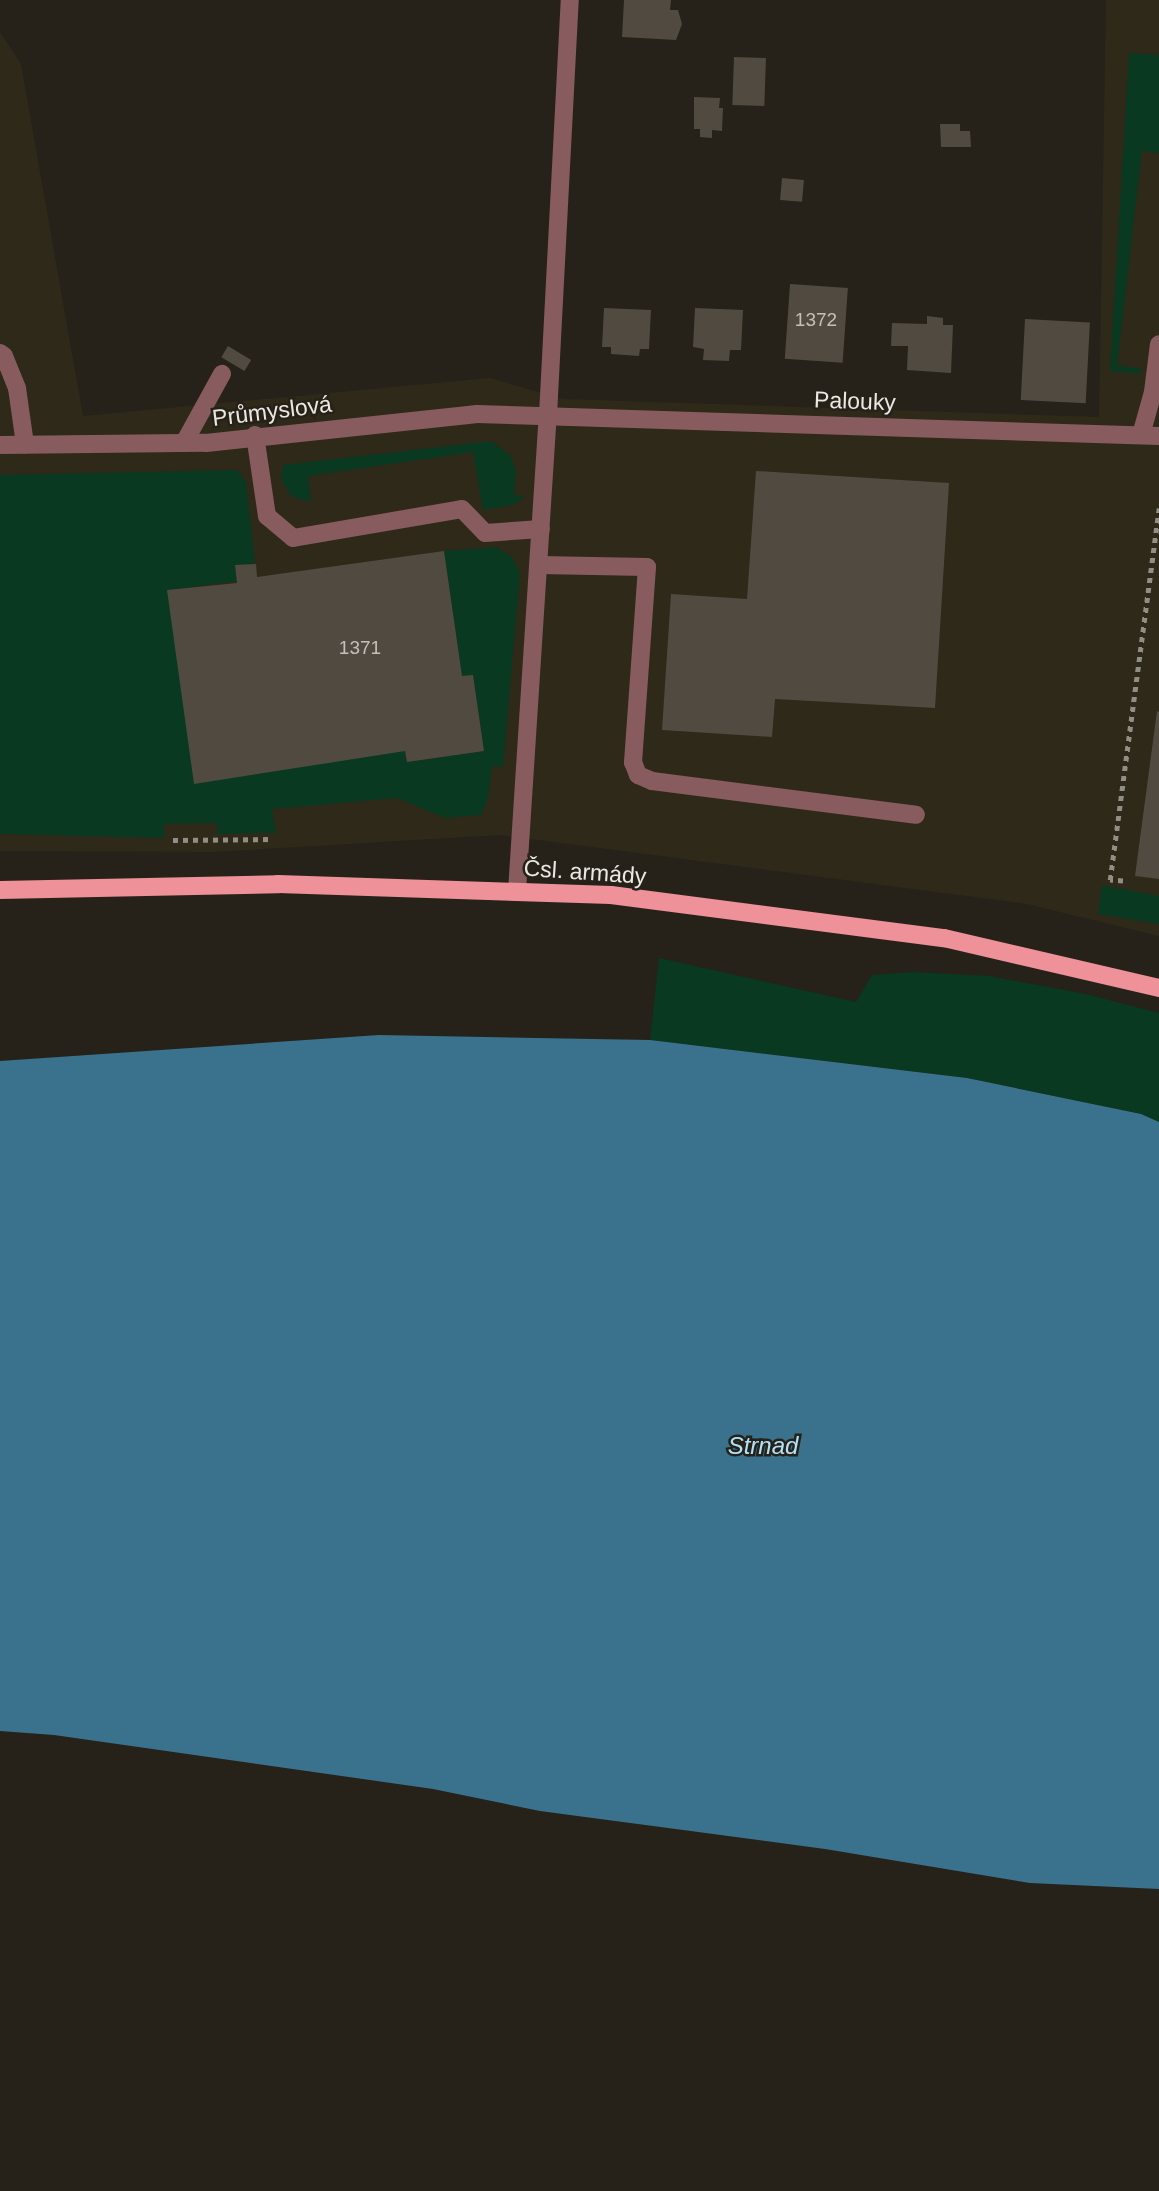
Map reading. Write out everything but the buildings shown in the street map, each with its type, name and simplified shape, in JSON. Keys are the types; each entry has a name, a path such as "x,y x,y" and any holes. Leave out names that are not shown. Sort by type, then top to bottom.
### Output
{"main road":[{"name":"Čsl. armády","path":"0,890 278,884 611,895 944,938 1159,988"}],"street":[{"path":"517,891 548,415 570,0"},
{"path":"1150,436 1159,344"},
{"path":"0,353 4,356 17,388 26,444"},
{"path":"184,443 222,374"},
{"name":"Průmyslová","path":"0,445 184,443 477,414 548,415"},
{"name":"Palouky","path":"548,415 1150,436"},
{"path":"255,435 267,516 293,538 462,509 485,533 541,529"},
{"path":"538,565 647,567 633,762 638,775 652,781 916,815"}],"path":[{"path":"1123,881 1110,880 1159,508"},
{"path":"173,841 273,839"}],"shaded area":[{"path":"1106,0 1159,0 1159,936 1027,904 500,835 213,852 0,851 0,32 21,64 83,416 490,378 562,399 1099,417"}],"green space":[{"path":"1129,53 1159,55 1159,153 1142,151 1117,365 1141,369 1140,374 1110,371"},
{"path":"491,441 511,456 516,471 514,495 525,496 513,505 483,510 473,452 308,476 311,502 291,496 281,479 283,465"},
{"path":"238,470 246,483 255,563 235,566 237,581 168,590 405,751 407,762 484,751 473,675 462,676 444,551 497,547 512,557 520,573 503,767 492,766 488,798 481,815 445,818 397,798 272,809 276,833 217,834 217,823 164,824 164,838 0,834 0,475"},
{"path":"1102,885 1159,896 1159,924 1098,914"},
{"path":"659,958 856,1002 872,975 912,972 989,976 1086,994 1159,1013 1159,1122 1141,1114 967,1078 650,1040"}],"water":[{"name":"Strnad","path":"379,1035 650,1040 967,1078 1141,1114 1159,1122 1159,1889 1030,1883 825,1849 540,1811 433,1789 54,1735 0,1731 0,1061"}]}
